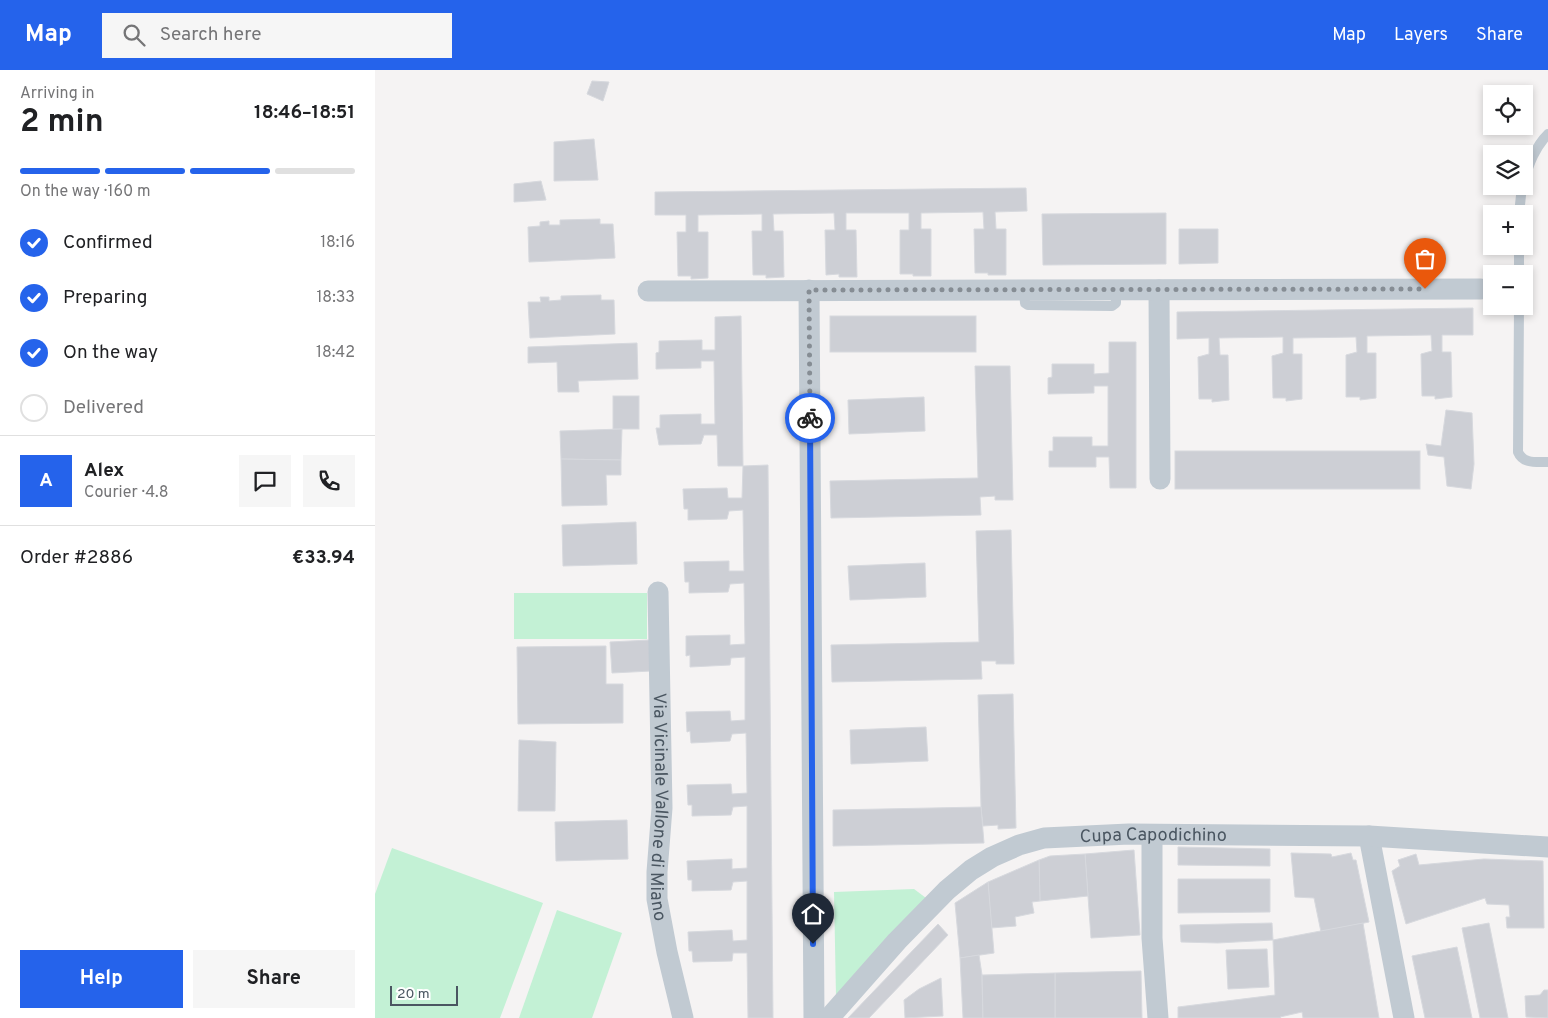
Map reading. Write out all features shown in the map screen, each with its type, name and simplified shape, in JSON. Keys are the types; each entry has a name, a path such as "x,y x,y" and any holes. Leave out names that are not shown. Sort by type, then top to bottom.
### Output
{"street":[{"path":"649,291 1481,289"},
{"path":"809,290 814,1018"},
{"path":"1159,290 1160,479"},
{"name":"Via Vicinale Vallone di Miano","path":"658,592 662,808 657,892 662,928 683,1018"},
{"path":"1152,835 1153,938 1157,1018"},
{"name":"Cupa Capodichino","path":"829,1018 897,941 947,890 971,870 992,857 1019,845 1044,838 1152,835 1369,836 1548,847"},
{"path":"1369,836 1404,1018"}],"lane":[{"path":"1533,156 1542,140 1548,134"},
{"path":"1519,315 1518,452 1522,459 1529,462 1548,462"}],"green space":[{"path":"514,593 647,593 647,639 514,639"},
{"path":"392,848 543,903 500,1018 375,1018 375,894"},
{"path":"914,889 926,898 836,997 834,892"},
{"path":"557,910 622,933 592,1018 519,1018"}],"building":[{"path":"592,81 609,82 603,101 587,94"},
{"path":"594,139 598,180 554,181 554,142"},
{"path":"541,181 546,200 514,202 514,184"},
{"path":"1026,188 1027,211 995,212 996,229 1006,229 1006,275 975,273 974,229 984,229 983,212 921,213 921,229 931,229 931,276 900,274 900,230 909,230 909,213 846,213 846,230 856,230 857,277 839,277 839,274 826,275 825,230 835,230 834,213 773,214 774,231 783,231 784,277 766,278 766,275 753,275 752,231 762,231 762,214 698,215 698,232 708,232 708,278 691,279 691,276 678,276 677,232 686,232 686,215 655,215 655,192"},
{"path":"1166,213 1166,264 1043,265 1042,214"},
{"path":"600,219 600,224 613,224 615,258 529,262 528,227 540,226 540,222 549,221 549,225 560,225 560,220"},
{"path":"1179,229 1218,229 1218,263 1179,264"},
{"path":"601,295 601,300 614,300 615,334 530,338 528,302 541,302 540,297 549,297 549,301 561,300 561,296"},
{"path":"1473,308 1473,335 1442,335 1442,352 1451,352 1452,397 1435,399 1435,396 1422,396 1421,354 1432,351 1431,335 1367,336 1367,353 1376,353 1376,398 1360,400 1360,397 1346,397 1346,355 1357,352 1356,337 1293,338 1293,354 1302,354 1302,399 1286,401 1286,398 1273,398 1272,356 1283,353 1283,337 1219,338 1220,355 1228,355 1229,400 1212,402 1212,399 1199,399 1198,357 1209,354 1209,338 1177,339 1177,312"},
{"path":"741,316 743,466 718,466 717,435 704,435 701,444 659,445 656,428 660,428 660,415 701,414 701,424 715,424 714,361 701,361 701,368 656,369 656,353 659,352 659,341 702,340 702,350 715,350 715,317"},
{"path":"830,316 976,316 976,352 830,352"},
{"path":"1109,342 1136,342 1136,488 1110,488 1109,457 1096,457 1096,467 1049,467 1049,451 1053,451 1053,437 1092,437 1092,446 1108,446 1108,386 1094,386 1094,393 1048,394 1048,378 1052,377 1052,364 1094,364 1094,374 1109,373"},
{"path":"637,343 638,379 578,381 579,392 558,392 557,362 528,363 528,347"},
{"path":"975,366 1010,366 1013,500 995,500 995,496 980,497 981,515 831,518 830,481 978,478"},
{"path":"613,396 639,396 639,429 613,429"},
{"path":"924,397 925,431 849,434 848,400"},
{"path":"1446,410 1472,413 1474,464 1471,489 1447,486 1444,457 1428,455 1426,444 1441,446"},
{"path":"622,429 621,460 561,459 560,431"},
{"path":"1175,451 1420,451 1420,489 1175,489"},
{"path":"561,459 621,460 621,475 606,475 607,505 562,506"},
{"path":"768,465 773,1018 748,1018 747,953 733,953 732,961 693,962 692,951 689,951 688,932 732,930 733,941 747,940 747,881 733,882 731,890 692,891 692,880 688,880 687,861 732,859 732,869 747,868 747,806 733,807 731,815 692,816 692,805 688,805 687,785 731,784 732,794 747,793 746,733 732,734 730,741 691,743 690,731 687,732 686,712 730,711 731,721 745,720 745,657 731,658 730,665 690,667 690,655 686,656 686,636 730,635 730,645 745,644 744,583 730,584 728,592 689,593 689,582 685,582 684,562 729,561 729,571 744,571 743,510 729,511 727,519 688,520 688,509 684,509 683,489 727,488 728,498 742,498 743,466"},
{"path":"636,522 637,564 563,566 562,525"},
{"path":"1011,530 1014,664 996,664 996,661 981,661 982,679 832,682 831,645 979,642 976,531"},
{"path":"925,563 926,597 850,600 848,566"},
{"path":"650,640 651,671 612,673 610,642"},
{"path":"606,646 606,684 623,684 623,723 518,724 517,647"},
{"path":"1013,694 1016,828 998,829 998,825 983,826 978,695"},
{"path":"926,727 928,761 851,764 850,730"},
{"path":"519,740 556,742 555,811 518,811"},
{"path":"981,807 984,843 833,846 833,810"},
{"path":"627,820 628,859 556,861 555,822"},
{"path":"1178,847 1270,849 1270,866 1178,865"},
{"path":"1134,850 1140,935 1091,938 1085,854"},
{"path":"1291,853 1331,854 1332,857 1351,853 1353,860 1356,860 1369,922 1321,932 1314,898 1295,897"},
{"path":"1085,854 1088,896 1040,901 1039,860 1050,856"},
{"path":"1416,854 1419,865 1484,859 1543,861 1544,928 1507,928 1506,917 1510,917 1509,905 1487,904 1485,898 1406,924 1392,871 1400,866 1398,860"},
{"path":"1039,860 1040,901 1032,902 1034,913 1015,917 1016,926 991,928 988,882"},
{"path":"1178,879 1270,879 1270,912 1178,913"},
{"path":"988,882 994,953 960,958 955,903"},
{"path":"1272,923 1273,940 1218,943 1181,942 1180,925"},
{"path":"1363,923 1379,1018 1303,1018 1302,1012 1281,1018 1178,1018 1178,1007 1275,995 1273,940"},
{"path":"1489,923 1508,1018 1480,1018 1462,928"},
{"path":"938,924 948,935 869,1018 848,1018"},
{"path":"1457,947 1472,1018 1425,1018 1412,956"},
{"path":"1267,949 1269,987 1228,989 1226,950"},
{"path":"979,955 982,975 983,1018 963,1018 960,958"},
{"path":"1141,971 1142,1018 1055,1018 1055,973"},
{"path":"1055,973 1055,1018 983,1018 982,975"},
{"path":"941,978 943,1016 905,1018 904,1000 919,989"},
{"path":"1544,990 1548,990 1548,1018 1526,1017 1525,996 1540,995"}],"way so far":[{"path":"810,418 809,290 1425,289"}],"route":[{"path":"810,418 813,944"}]}
